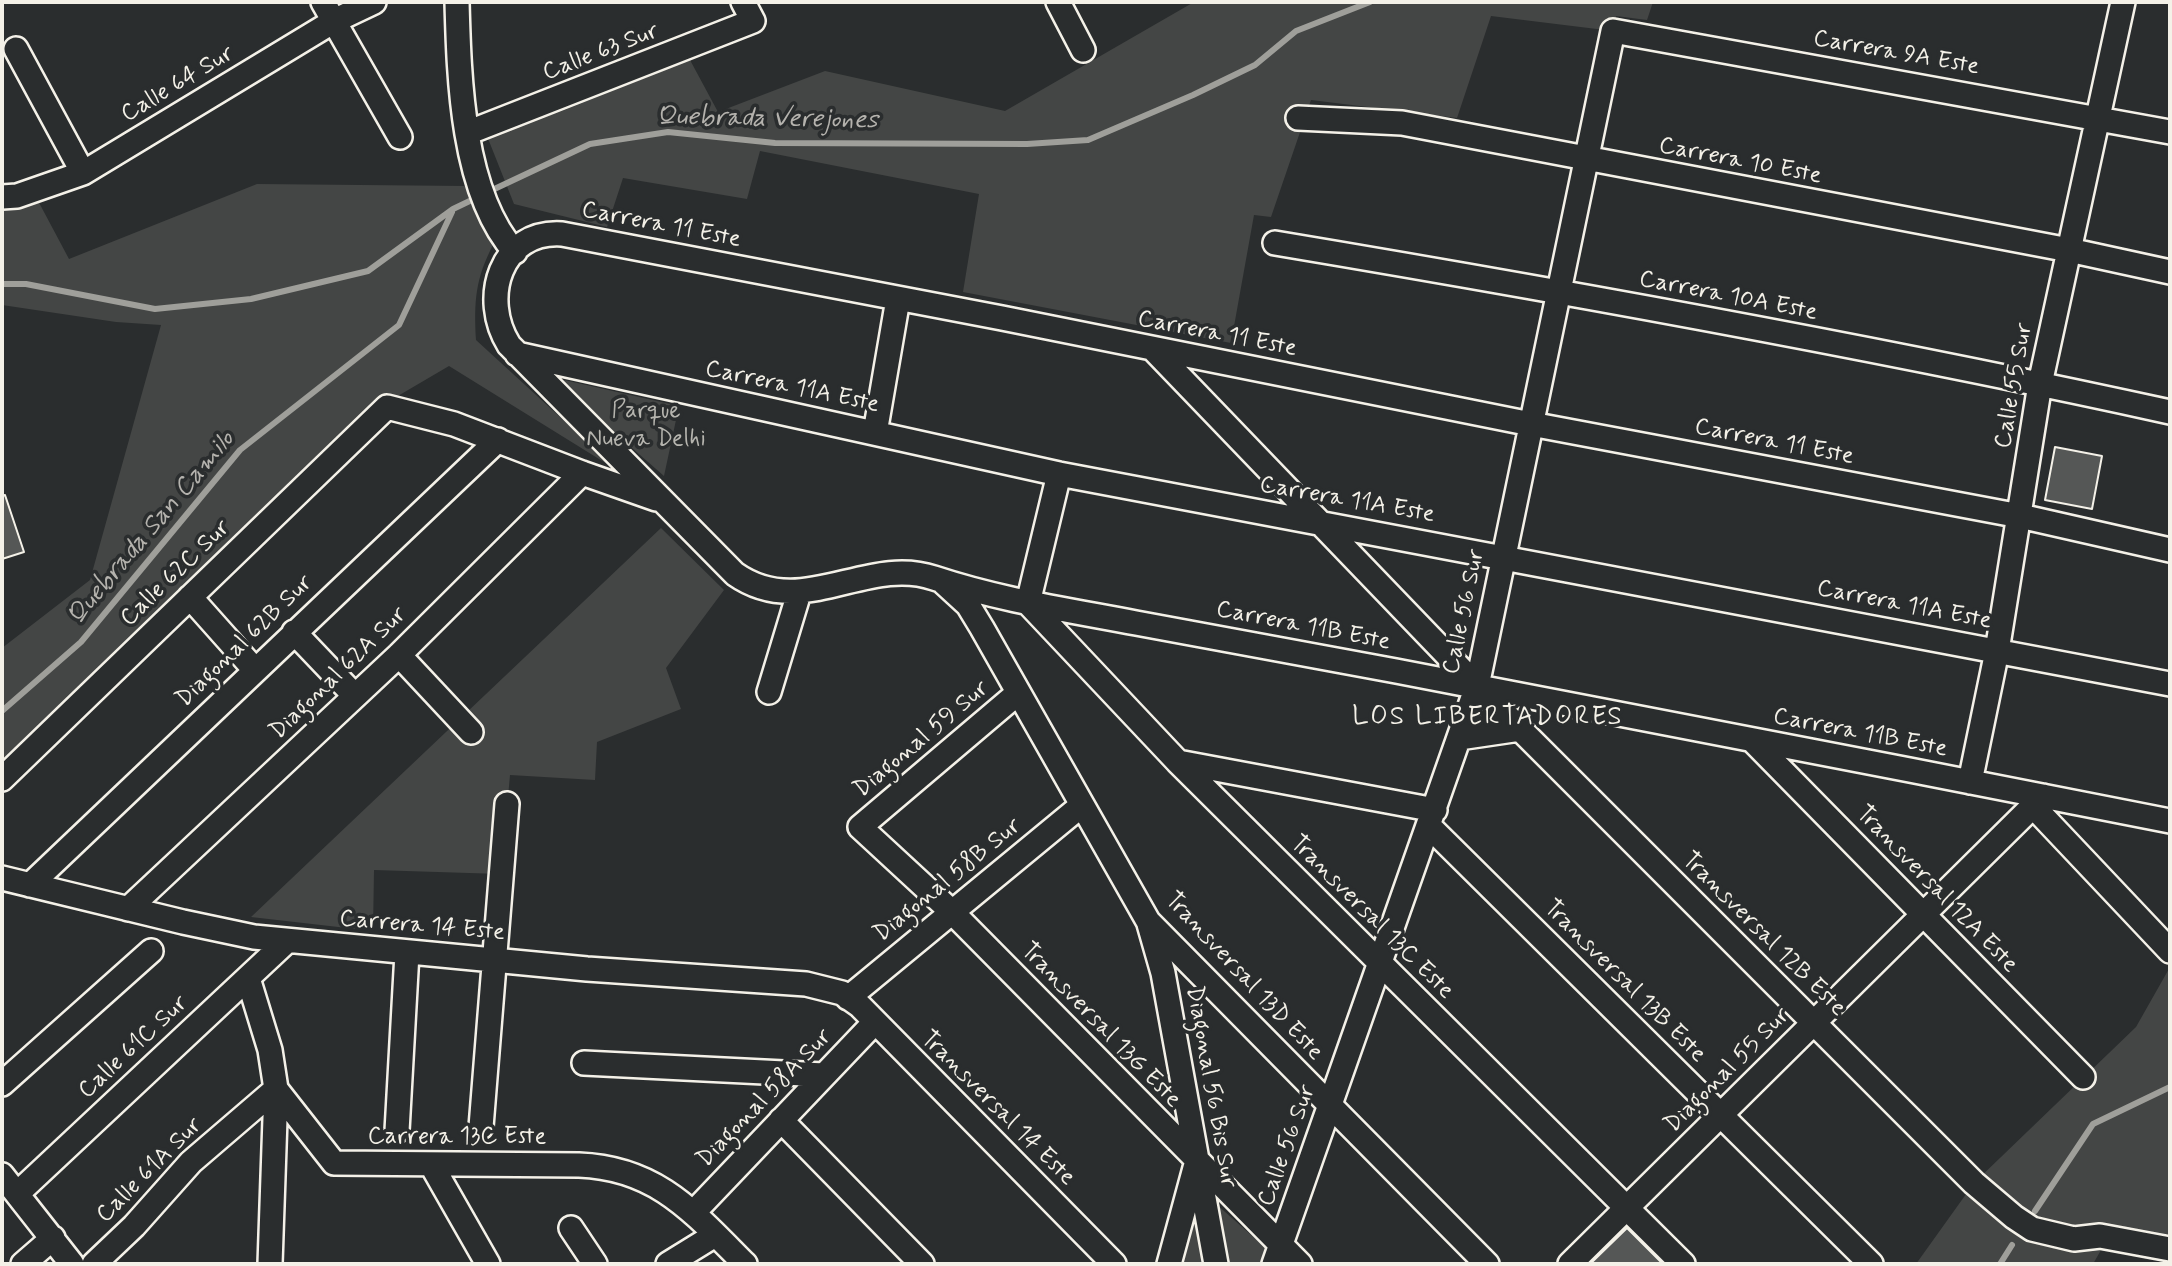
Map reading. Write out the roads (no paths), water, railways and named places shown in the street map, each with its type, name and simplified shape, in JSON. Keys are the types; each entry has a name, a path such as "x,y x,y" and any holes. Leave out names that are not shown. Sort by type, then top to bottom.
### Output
{"street":[{"name":"Calle 64 Sur","path":"2,197 17,196 83,173 329,11 374,2"},
{"path":"457,2 458,38 471,159 488,209 503,238 515,252 504,266 496,288 495,300 498,324 517,354"},
{"path":"1058,2 1083,50"},
{"name":"Calle 55 Sur","path":"1970,782 1997,651 2040,384 2123,2"},
{"path":"329,11 400,137"},
{"name":"Calle 63 Sur","path":"467,132 748,12"},
{"name":"Carrera 9A Este","path":"1613,31 2170,132"},
{"name":"Calle 56 Sur","path":"1278,1255 1477,686 1613,31"},
{"path":"16,49 83,173"},
{"name":"Carrera 10 Este","path":"1298,118 1402,123 2069,250 2170,272"},
{"name":"Carrera 11 Este","path":"515,252 540,235 562,234 1002,318 1531,424 2020,516 2170,550"},
{"name":"Carrera 10A Este","path":"1275,243 1559,291 2040,384 2170,412"},
{"path":"875,433 898,299"},
{"name":"Transversal 12B Este","path":"1153,349 1477,686 1974,1183 2032,1229 2074,1239 2100,1236 2164,1249"},
{"name":"Carrera 11A Este","path":"517,354 1059,474 2170,684"},
{"name":"Carrera 11B Este","path":"517,354 735,574 746,582 772,591 799,593 894,573 915,573 1028,603 1477,686 1970,782 2038,801 2170,821"},
{"name":"Calle 62C Sur","path":"2,779 387,407 454,424 498,440"},
{"path":"498,440 663,501"},
{"name":"Diagonal 62B Sur","path":"30,885 498,440"},
{"name":"Diagonal 62A Sur","path":"128,909 399,655 582,473"},
{"path":"1028,603 1059,474"},
{"name":"Transversal 13D Este","path":"943,582 968,605 1148,921 1487,1264"},
{"path":"769,692 799,593"},
{"path":"190,597 255,670"},
{"name":"Transversal 13C Este","path":"1028,603 1178,762 1682,1264"},
{"path":"294,632 355,696"},
{"path":"399,655 471,732"},
{"name":"Diagonal 59 Sur","path":"860,827 1018,693"},
{"path":"1460,738 1520,729"},
{"name":"Transversal 12A Este","path":"1752,740 2083,1077"},
{"path":"1178,762 1432,818"},
{"path":"2038,801 2170,951"},
{"name":"Diagonal 55 Sur","path":"1570,1264 2038,801"},
{"path":"481,1127 507,804"},
{"name":"Diagonal 58B Sur","path":"845,995 1082,805"},
{"name":"Transversal 13B Este","path":"1432,818 1721,1115 1871,1264"},
{"name":"Transversal 13G Este","path":"860,827 951,912 1197,1162 1278,1255 1300,1264"},
{"name":"Carrera 14 Este","path":"2,878 230,932 287,941 494,961 806,984 845,995"},
{"name":"Diagonal 56 Bis Sur","path":"1148,921 1163,973 1216,1264"},
{"name":"Calle 61C Sur","path":"18,1193 287,941"},
{"path":"2,1084 151,951"},
{"path":"397,1131 407,953"},
{"path":"248,978 270,1050 276,1089 270,1264"},
{"name":"Transversal 14 Este","path":"845,995 875,1022 1114,1264"},
{"name":"Diagonal 58A Sur","path":"694,1213 875,1022"},
{"path":"584,1063 824,1075"},
{"name":"Carrera 13C Este","path":"276,1089 334,1163 579,1165 633,1174 665,1190 694,1213 745,1264"},
{"name":"Calle 61A Sur","path":"94,1264 134,1226 191,1162 276,1089"},
{"path":"781,1120 922,1264"},
{"path":"1169,1264 1197,1162"},
{"path":"431,1164 488,1264"},
{"path":"2,1175 72,1264"},
{"path":"572,1228 595,1264"},
{"path":"668,1264 715,1234"},
{"path":"23,1264 52,1238"}],"waterway":[{"name":"Quebrada Verejones","path":"488,192 590,144 668,132 775,143 1027,144 1088,140 1255,65 1296,31 1370,2"},
{"name":"Quebrada Verejones","path":"2,284 26,284 155,309 251,299 368,271 453,209 478,197"},
{"name":"Quebrada San Camilo","path":"2,711 81,642 240,450 399,325 452,212"},
{"path":"2035,1211 2093,1124 2170,1087"},
{"path":"2000,1264 2012,1245"}],"district":[{"name":"LOS LIBERTADORES","path":"1488,719"}],"park label":[{"name":"Parque Nueva Delhi","path":"646,426"}]}
